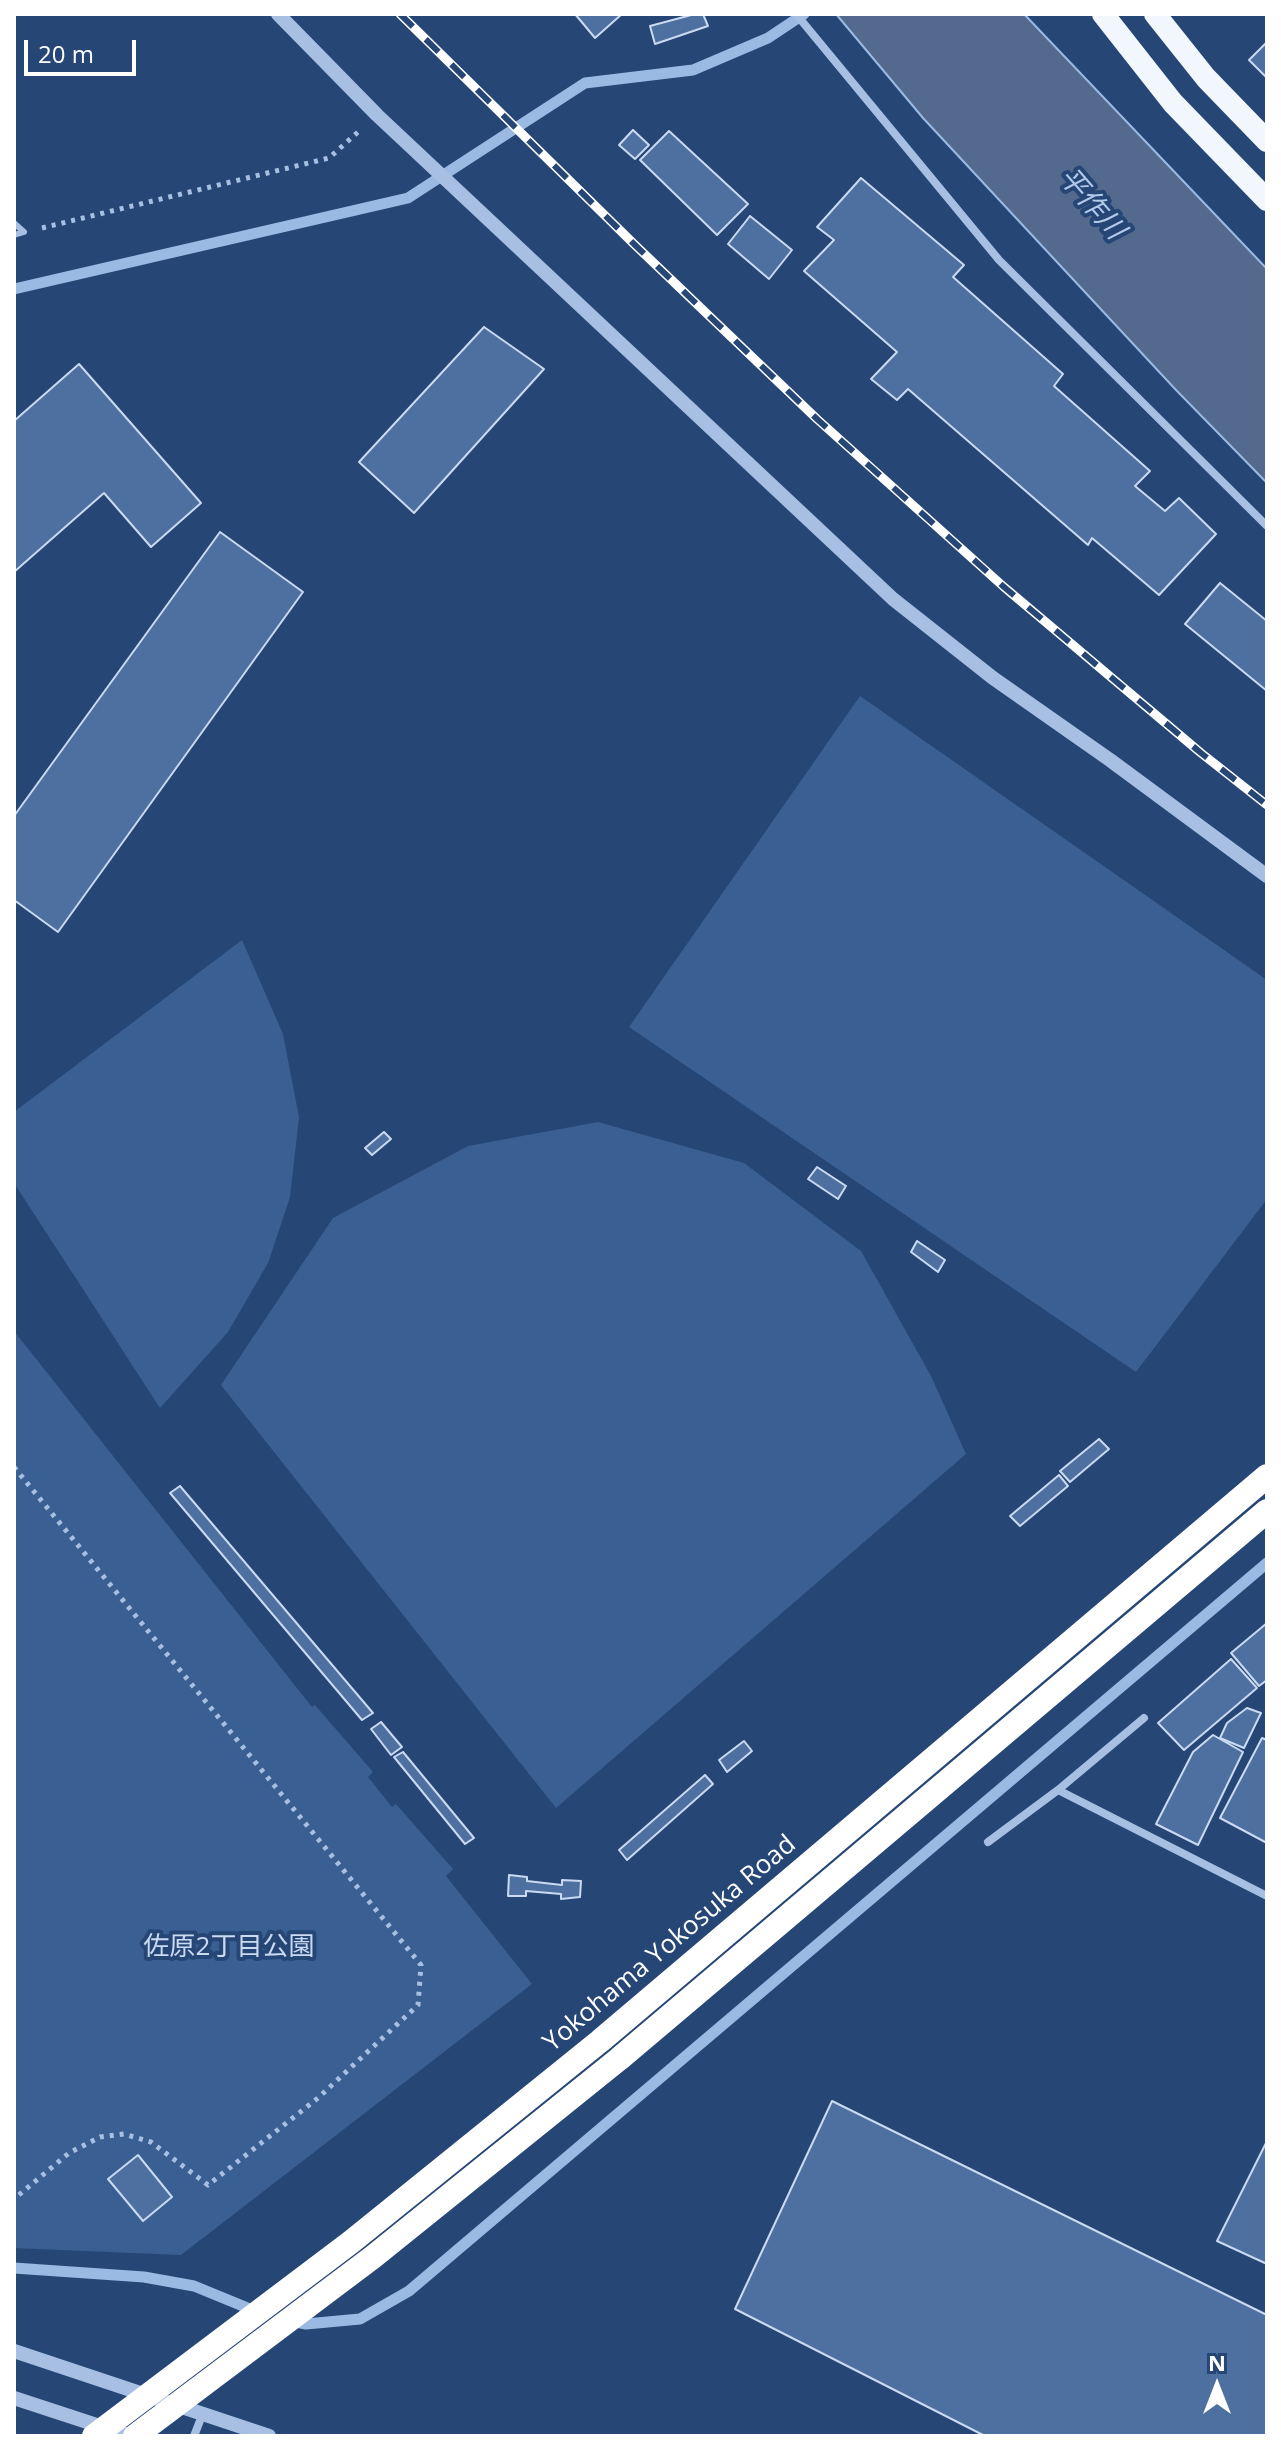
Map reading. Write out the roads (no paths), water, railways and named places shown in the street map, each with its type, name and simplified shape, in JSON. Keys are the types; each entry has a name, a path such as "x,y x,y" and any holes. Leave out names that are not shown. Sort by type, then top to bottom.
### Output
{"highway":[{"path":"1103,14 1173,103 1267,200"},
{"path":"1155,14 1206,78 1267,141"},
{"name":"Yokohama Yokosuka Road","path":"94,2436 351,2242 600,2041 1267,1476"},
{"name":"Yokohama Yokosuka Road","path":"133,2436 373,2257 619,2059 1267,1511"}],"street":[{"path":"278,14 377,115 893,599 993,678 1267,876"},
{"path":"796,14 999,260 1267,526"},
{"path":"988,1842 1058,1790 1144,1718"},
{"path":"1058,1790 1267,1896"},
{"path":"14,2351 269,2436"},
{"path":"14,2398 133,2436"},
{"path":"194,2436 203,2413"}],"lane":[{"path":"14,223 24,232 14,235"}],"water":[{"name":"平作川","path":"836,14 1024,14 1267,269 1267,483 1176,390 923,118"}],"waterway":[{"path":"14,289 408,198 585,83 693,70 768,38 804,14"},
{"path":"291,2321 306,2324 360,2319 409,2291 1267,1563"},
{"path":"14,2268 144,2277 194,2286 255,2311"}],"railway":[{"path":"400,14 817,419 1004,587 1267,805"}],"park label":[{"name":"佐原2丁目公園","path":"229,1948"}]}
